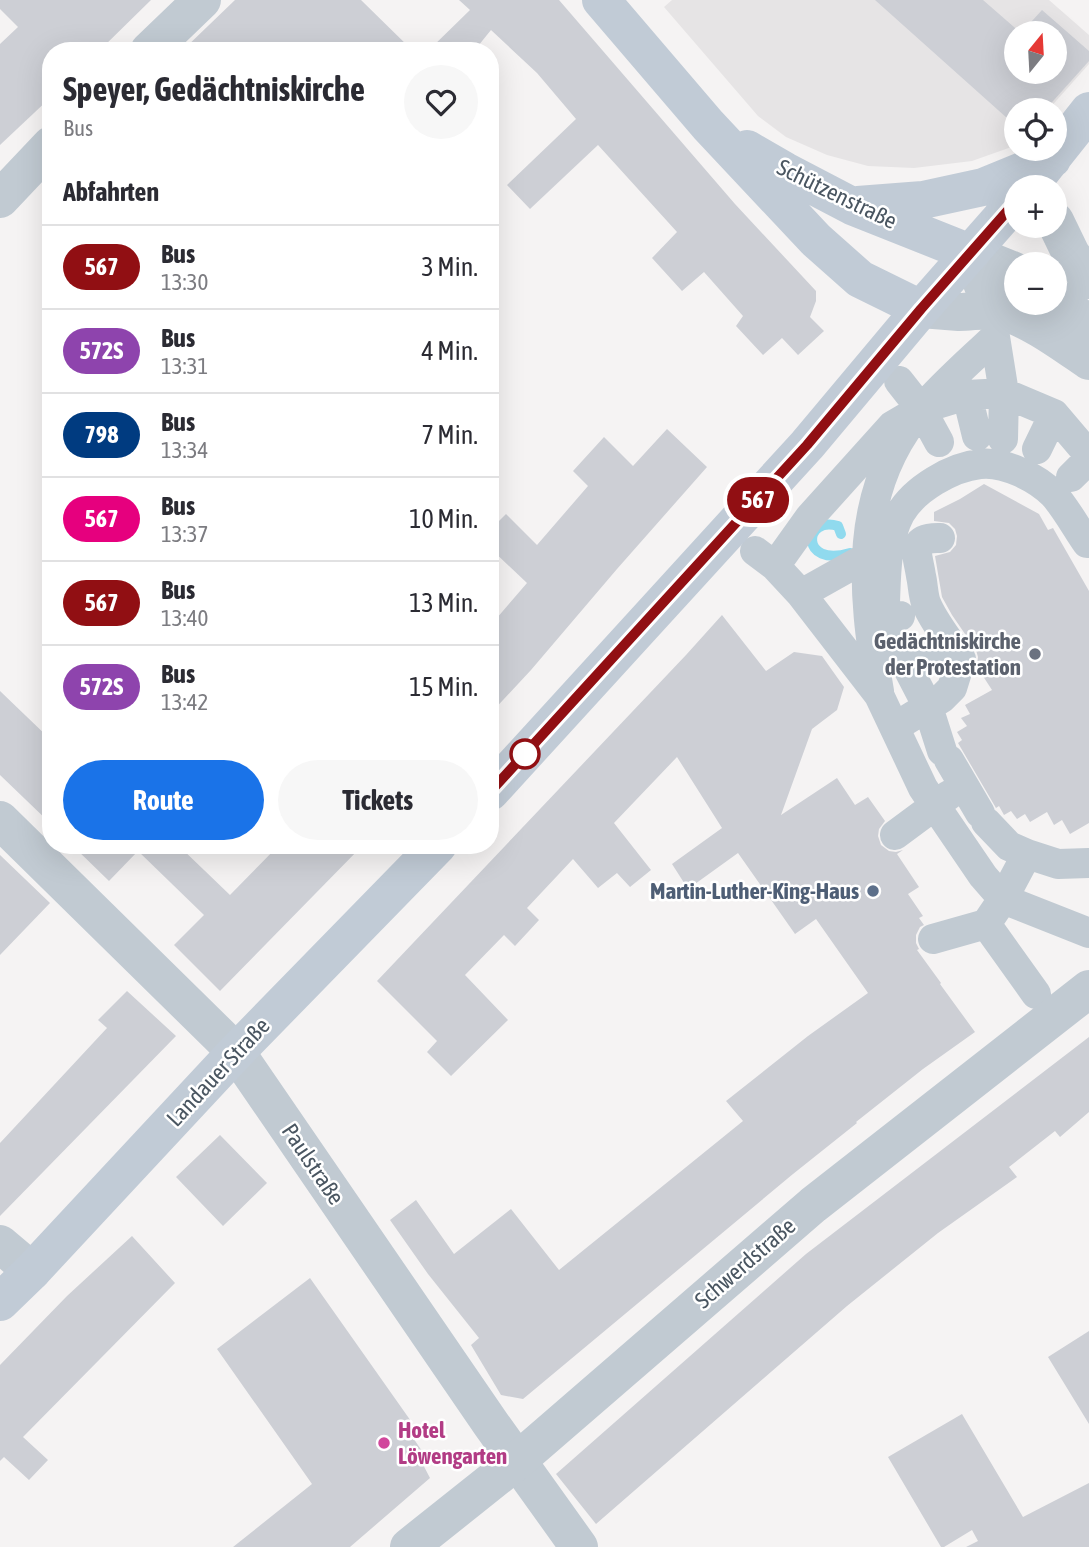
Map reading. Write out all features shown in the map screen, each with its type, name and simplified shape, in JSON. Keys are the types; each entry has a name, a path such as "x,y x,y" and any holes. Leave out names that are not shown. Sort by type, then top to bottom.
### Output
{"main road":[{"name":"Schützenstraße","path":"601,0 708,125 816,240 860,279 921,309"},
{"path":"852,206 923,200 1050,173 1089,111"},
{"name":"Schützenstraße","path":"708,125 785,171 852,206 970,253"},
{"path":"499,782 807,445 1004,215"},
{"name":"Landauer Straße","path":"0,1301 32,1271 236,1052 429,854"}],"street":[{"path":"158,42 202,0"},
{"path":"0,199 42,155"},
{"path":"1063,238 1089,280"},
{"path":"970,253 984,288 1002,312"},
{"path":"970,253 1004,267"},
{"path":"1067,307 1089,325"},
{"path":"921,309 1002,312 1057,339 1089,361"},
{"path":"1005,456 1004,393 995,337 921,409 907,543 879,695 895,727 1009,846 1058,864 1089,863"},
{"path":"899,382 921,409"},
{"path":"921,409 967,395 1004,393 1054,414 1073,474 1087,543 1089,542"},
{"path":"967,395 1005,456 1073,474"},
{"path":"801,594 907,543 1054,414"},
{"path":"801,594 765,558 810,517 844,480 907,543 961,659 952,688 942,698 895,727"},
{"path":"801,594 907,543"},
{"path":"907,543 911,673 928,707 983,876 1003,899 1089,933"},
{"path":"895,835 956,791"},
{"name":"Paulstraße","path":"0,820 236,1052 579,1547"},
{"path":"933,939 986,924 1027,854"},
{"path":"986,924 1036,994"},
{"name":"Schwerdstraße","path":"409,1547 517,1461 813,1205 1089,989"},
{"path":"0,1244 32,1271"}],"shaded area":[{"path":"672,0 1049,0 1089,35 1089,64 1059,98 1004,98 1004,150 972,161 914,168 868,166 827,155 786,137 758,116 664,7"}],"building":[{"path":"0,0 151,0 108,42 42,42 42,105 0,145 0,44 18,27 0,9"},
{"path":"235,0 361,0 404,42 191,42"},
{"path":"459,0 559,0 735,204 816,291 816,301 810,317 824,331 798,355 782,338 763,355 736,326 743,316 704,272 682,291 652,258 677,232 598,145 530,209 507,185 576,119 537,73 491,30 481,42 437,42 470,10"},
{"path":"875,0 983,0 1007,21 1004,21 1004,84 1068,84 1068,33 1089,51 1089,61 1056,98 1004,98 1004,115"},
{"path":"1042,10 1055,21 1032,21"},
{"path":"667,429 707,467 499,704 499,616 527,583 499,557 499,521 506,514 537,545 588,486 573,471 604,437 633,466"},
{"name":"Gedächtniskirche der Protestation","path":"984,484 1039,514 1048,530 1053,528 1089,591 1089,823 1070,834 1062,820 1054,825 1047,812 1030,822 1025,814 1017,819 1011,811 1004,815 999,806 996,808 958,743 962,740 957,732 967,726 961,718 970,714 965,705 992,690 977,667 976,650 942,597 935,556 950,552 956,545 957,536 949,523 934,521 934,512"},
{"path":"722,615 766,671 794,652 822,656 844,687 837,710 812,729 781,815 837,778 855,805 868,797 885,821 879,829 881,845 889,851 903,850 897,854 919,887 908,894 923,916 919,918 924,925 916,935 917,950 975,1032 856,1122 523,1399 501,1395 471,1345 479,1338 428,1274 390,1220 416,1200 454,1254 511,1209 559,1270 743,1121 726,1101 868,993 816,919 795,934 738,853 688,889 672,864 722,828 677,757 614,823 651,870 630,887 617,873 598,888 573,859 527,908 539,920 515,946 504,935 465,975 508,1020 451,1076 427,1052 437,1041 377,981"},
{"path":"0,691 42,731 42,815 0,775"},
{"path":"81,854 135,854 109,881"},
{"path":"141,854 187,854 230,895 270,854 354,854 220,991 174,945 204,915"},
{"path":"0,855 50,903 0,955"},
{"path":"127,991 176,1036 0,1216 0,1143 107,1028 98,1020"},
{"path":"1089,1037 1089,1112 1060,1137 1055,1131 1009,1167 1017,1177 938,1233 847,1306 596,1524 556,1474 806,1254"},
{"path":"220,1135 267,1183 223,1226 176,1177"},
{"path":"132,1236 175,1283 23,1437 48,1460 29,1480 4,1457 0,1461 0,1365 67,1296"},
{"path":"310,1278 413,1424 407,1429 422,1451 418,1455 430,1478 350,1547 233,1547 312,1484 217,1349"},
{"path":"1089,1331 1089,1424 1048,1357"},
{"path":"962,1414 1023,1517 1089,1483 1089,1547 966,1547 978,1541 972,1530 941,1547 888,1457"}],"waterway":[{"path":"841,534 838,526 827,525 818,528 812,541 822,554 833,556 850,553"}],"bus line":[{"name":"567","path":"499,782 807,445 1004,215"}],"place":[{"name":"Gedächtniskirche der Protestation","path":"1035,654"},
{"name":"Martin-Luther-King-Haus","path":"873,891"},
{"name":"Hotel Löwengarten","path":"384,1443"}]}
